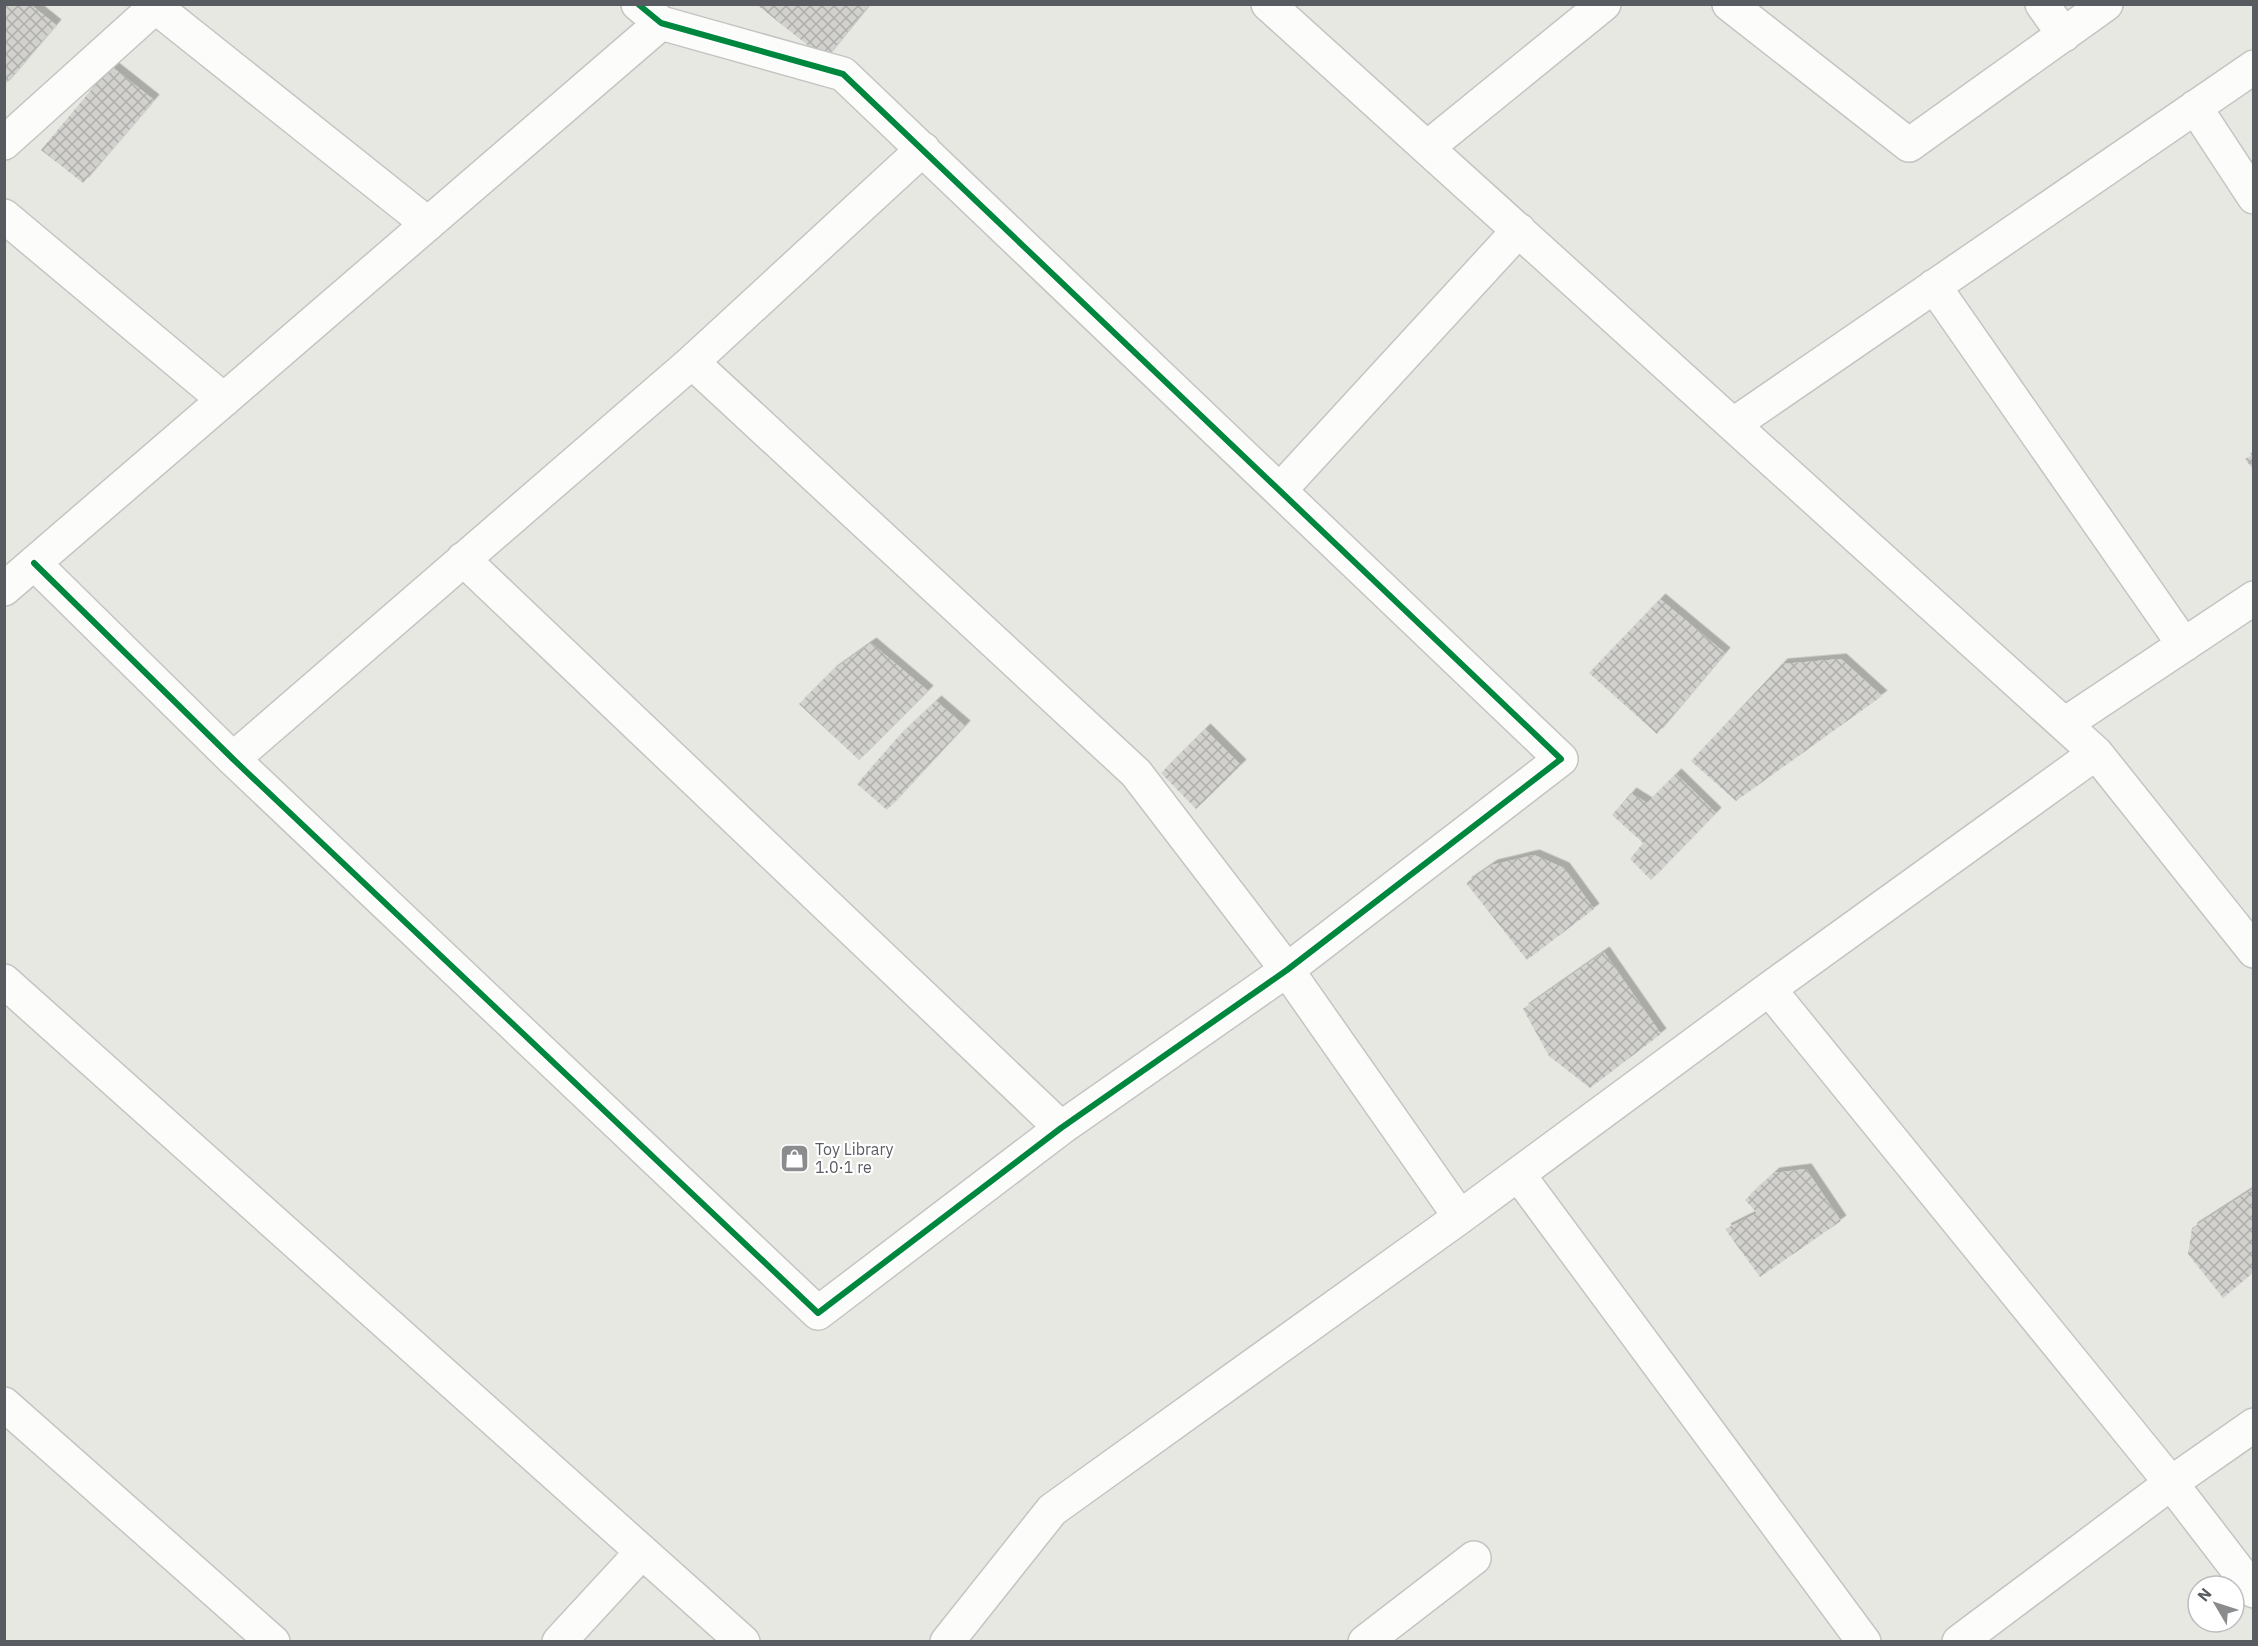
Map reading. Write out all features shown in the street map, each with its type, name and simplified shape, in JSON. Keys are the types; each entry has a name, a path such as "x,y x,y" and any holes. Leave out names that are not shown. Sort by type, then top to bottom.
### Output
{"street":[{"path":"1428,147 1604,4"},
{"path":"1729,4 1909,145 2106,4"},
{"path":"2042,4 2064,34"},
{"path":"4,143 153,5 428,224"},
{"path":"1282,8 1428,147 2096,753 2253,951"},
{"path":"4,589 34,563 224,400 428,224 650,14 843,74 1561,759 1287,970 1061,1128 819,1313 233,759 34,563"},
{"path":"1734,424 2253,67"},
{"path":"2195,107 2253,197"},
{"path":"233,759 692,362 923,149"},
{"path":"4,216 224,400"},
{"path":"1280,490 1519,230"},
{"path":"1934,286 2184,645"},
{"path":"692,362 1136,773 1287,970 1460,1217"},
{"path":"463,559 1061,1128"},
{"path":"2065,724 2253,598"},
{"path":"947,1641 1052,1510 1460,1217 1769,989 2096,753"},
{"path":"4,981 743,1641"},
{"path":"1769,989 2170,1483 2253,1591"},
{"path":"1518,1174 1864,1641"},
{"path":"4,1404 273,1641"},
{"path":"1959,1641 2170,1483 2253,1425"},
{"path":"559,1641 642,1552"},
{"path":"1365,1641 1474,1558"}],"building":[{"path":"4,4 30,4 56,25 4,86"},
{"path":"756,4 870,4 825,59"},
{"path":"111,66 154,100 83,183 41,150"},
{"path":"2254,454 2254,471 2245,459"},
{"path":"1660,599 1725,653 1657,734 1589,673"},
{"path":"871,643 928,691 859,760 799,704 832,671"},
{"path":"1841,659 1882,696 1736,801 1691,761 1782,664"},
{"path":"936,701 965,726 887,810 857,784 898,737"},
{"path":"1205,729 1241,765 1196,809 1161,773"},
{"path":"1676,774 1716,813 1651,880 1630,859 1643,843 1612,815 1631,793 1647,803"},
{"path":"1534,855 1564,868 1594,909 1527,960 1466,883 1492,865"},
{"path":"1604,952 1661,1034 1590,1088 1549,1056 1523,1009"},
{"path":"1806,1169 1841,1221 1760,1277 1725,1229 1757,1213 1745,1200 1774,1173"},
{"path":"2254,1188 2254,1272 2223,1298 2188,1254 2192,1228"}],"cycle path":[{"path":"34,563 233,759 818,1313 1061,1128 1287,970 1561,759 843,74 661,23 638,4"}],"place":[{"name":"Toy Library 1.0·1 re","path":"794,1158"}]}
